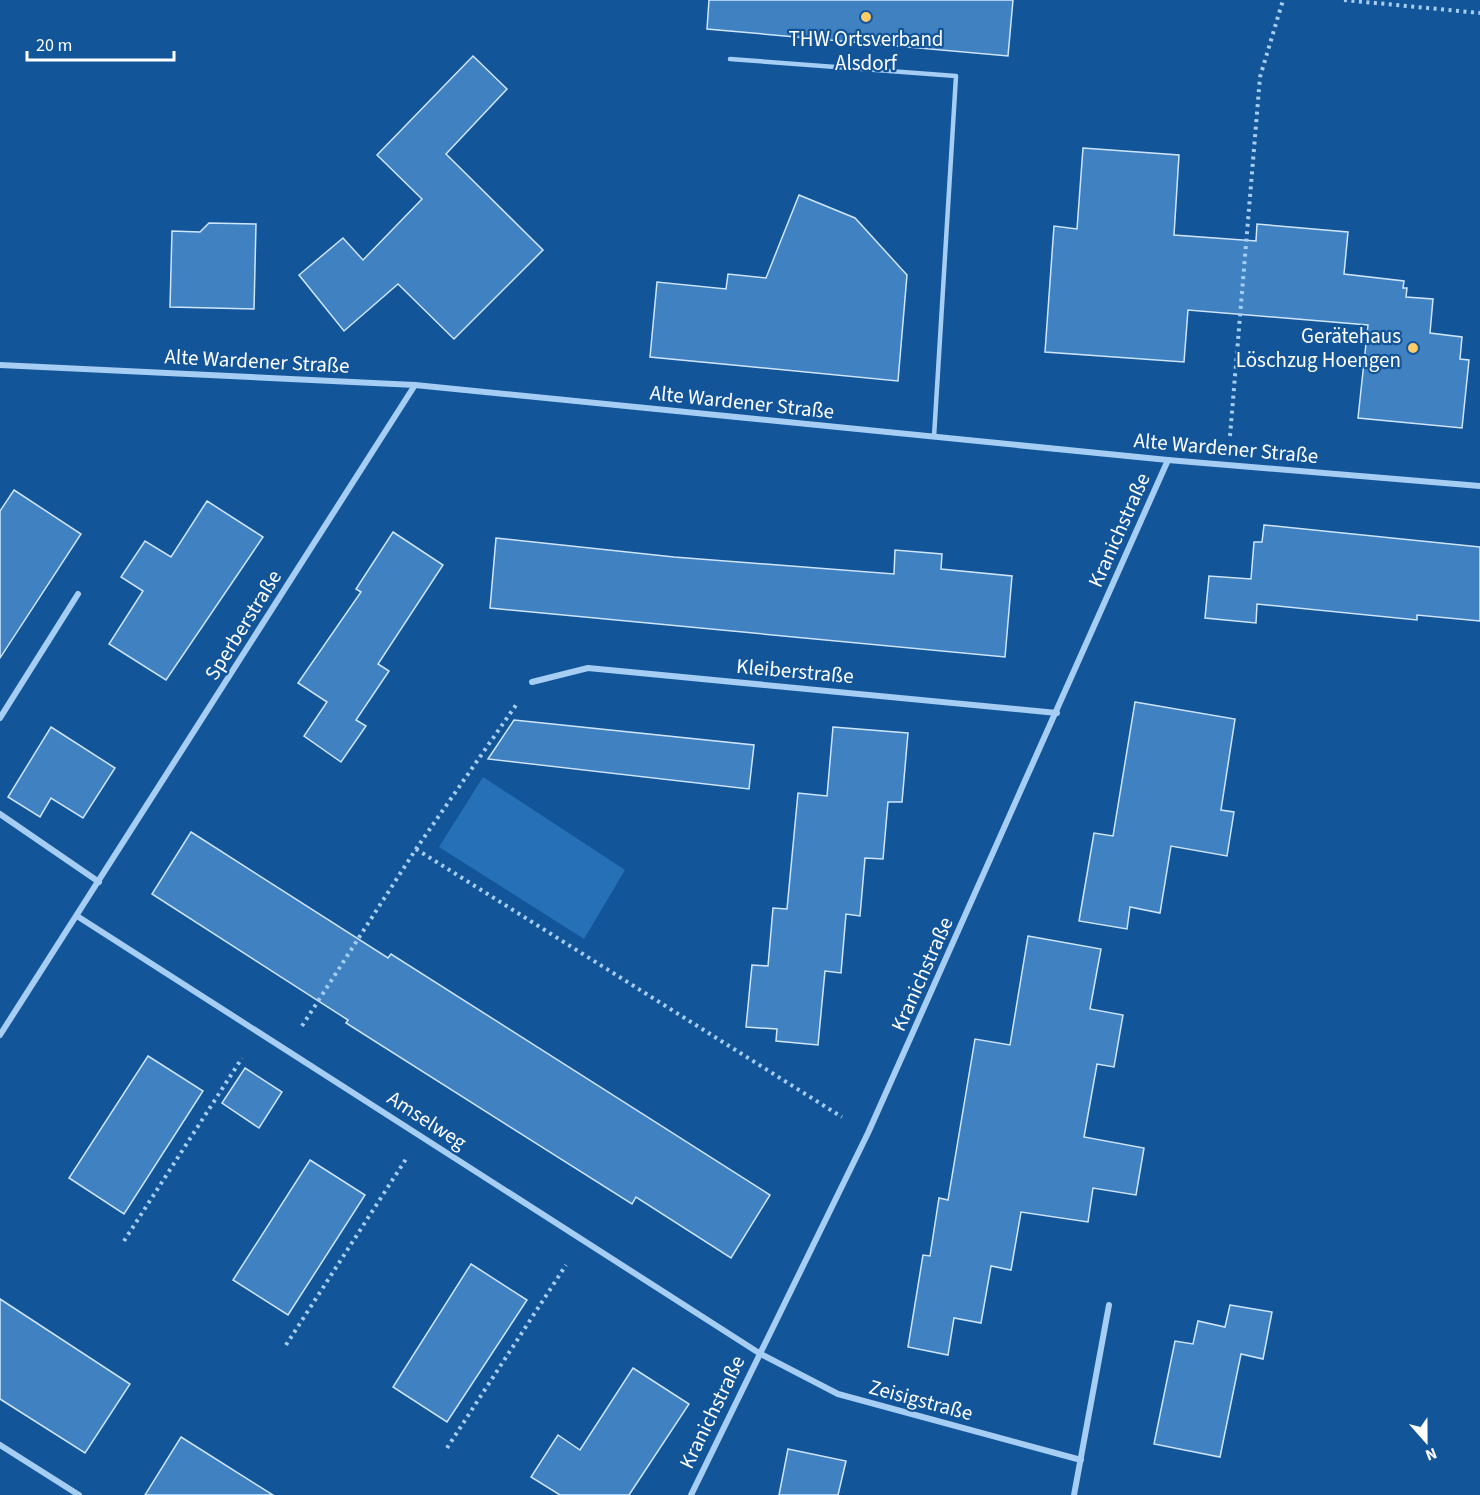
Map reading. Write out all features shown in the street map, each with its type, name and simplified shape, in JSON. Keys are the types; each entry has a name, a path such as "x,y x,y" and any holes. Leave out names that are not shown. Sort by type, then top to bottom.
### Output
{"street":[{"name":"Alte Wardener Straße","path":"0,365 414,385 1168,460 1480,486"},
{"name":"Sperberstraße","path":"0,1035 414,385"},
{"name":"Kranichstraße","path":"691,1495 868,1133 1058,713 1168,460"},
{"path":"0,718 78,594"},
{"name":"Kleiberstraße","path":"532,682 588,668 1058,713"},
{"path":"0,814 99,882"},
{"name":"Amselweg","path":"77,916 759,1353"},
{"path":"1074,1495 1109,1305"},
{"name":"Zeisigstraße","path":"759,1353 838,1394 1081,1460"},
{"path":"0,1445 79,1495"}],"lane":[{"path":"730,59 956,76 934,437"}],"path":[{"path":"1227,465 1260,77 1283,0"},
{"path":"1344,0 1480,13"},
{"path":"287,1049 416,849 532,682"},
{"path":"416,849 868,1133"},
{"path":"124,1241 260,1032"},
{"path":"286,1345 421,1136"},
{"path":"447,1448 583,1239"}],"shaded area":[{"path":"483,777 625,870 584,939 439,847"}],"building":[{"name":"THW Ortsverband Alsdorf","path":"709,0 1013,0 1008,56 707,29"},
{"path":"473,56 507,89 446,154 543,250 454,339 398,284 344,331 299,275 343,238 363,260 422,199 377,155"},
{"path":"1083,148 1179,155 1174,235 1256,241 1257,224 1348,232 1344,274 1404,281 1403,288 1407,288 1406,297 1433,299 1430,333 1462,337 1460,359 1469,360 1462,428 1358,418 1368,325 1188,310 1184,362 1045,352 1054,226 1077,229"},
{"path":"799,195 855,218 907,275 898,381 650,357 657,282 726,289 728,274 766,278"},
{"path":"209,223 256,224 254,309 170,307 172,231 200,232"},
{"path":"14,490 81,534 0,658 0,511"},
{"path":"207,501 263,537 166,680 109,644 143,591 121,577 145,541 171,557"},
{"path":"1264,525 1480,547 1480,621 1417,615 1417,620 1257,604 1256,623 1205,618 1209,576 1251,579 1254,542 1262,542"},
{"path":"393,532 443,565 378,664 389,671 356,720 366,726 341,762 304,736 327,702 298,683 361,592 356,589"},
{"path":"496,538 674,557 894,574 895,550 942,554 941,569 1012,576 1005,657 490,608"},
{"path":"1135,702 1235,719 1221,810 1234,812 1227,856 1171,846 1160,913 1130,907 1127,929 1079,921 1094,833 1113,836"},
{"path":"514,720 754,745 749,789 488,759"},
{"path":"51,727 115,768 83,818 51,798 40,817 8,797"},
{"path":"833,727 908,733 902,802 888,802 883,859 865,858 860,916 846,914 841,973 825,971 818,1045 776,1041 777,1029 746,1027 752,965 768,966 773,908 787,909 798,793 827,796"},
{"path":"191,832 388,958 391,954 770,1195 731,1258 636,1197 632,1204 346,1023 348,1020 152,894"},
{"path":"1028,936 1101,949 1090,1009 1123,1015 1114,1067 1097,1064 1084,1137 1144,1148 1136,1195 1093,1188 1088,1222 1021,1212 1011,1270 991,1266 981,1323 954,1318 948,1355 908,1347 923,1255 930,1256 939,1198 948,1200 975,1039 1010,1045"},
{"path":"148,1056 203,1091 124,1214 69,1178"},
{"path":"245,1068 282,1092 259,1128 222,1103"},
{"path":"310,1160 365,1195 288,1315 233,1280"},
{"path":"471,1264 527,1300 447,1422 393,1387"},
{"path":"0,1299 130,1384 85,1453 0,1399"},
{"path":"1230,1305 1272,1312 1263,1359 1241,1354 1220,1457 1154,1444 1175,1341 1193,1344 1198,1321 1225,1327"},
{"path":"633,1368 689,1404 629,1495 560,1495 531,1477 558,1435 580,1450"},
{"path":"181,1437 273,1495 145,1495"},
{"path":"788,1449 846,1461 838,1495 779,1495"}],"place":[{"name":"THW Ortsverband Alsdorf","path":"866,17"},
{"name":"Gerätehaus Löschzug Hoengen","path":"1413,348"}]}
